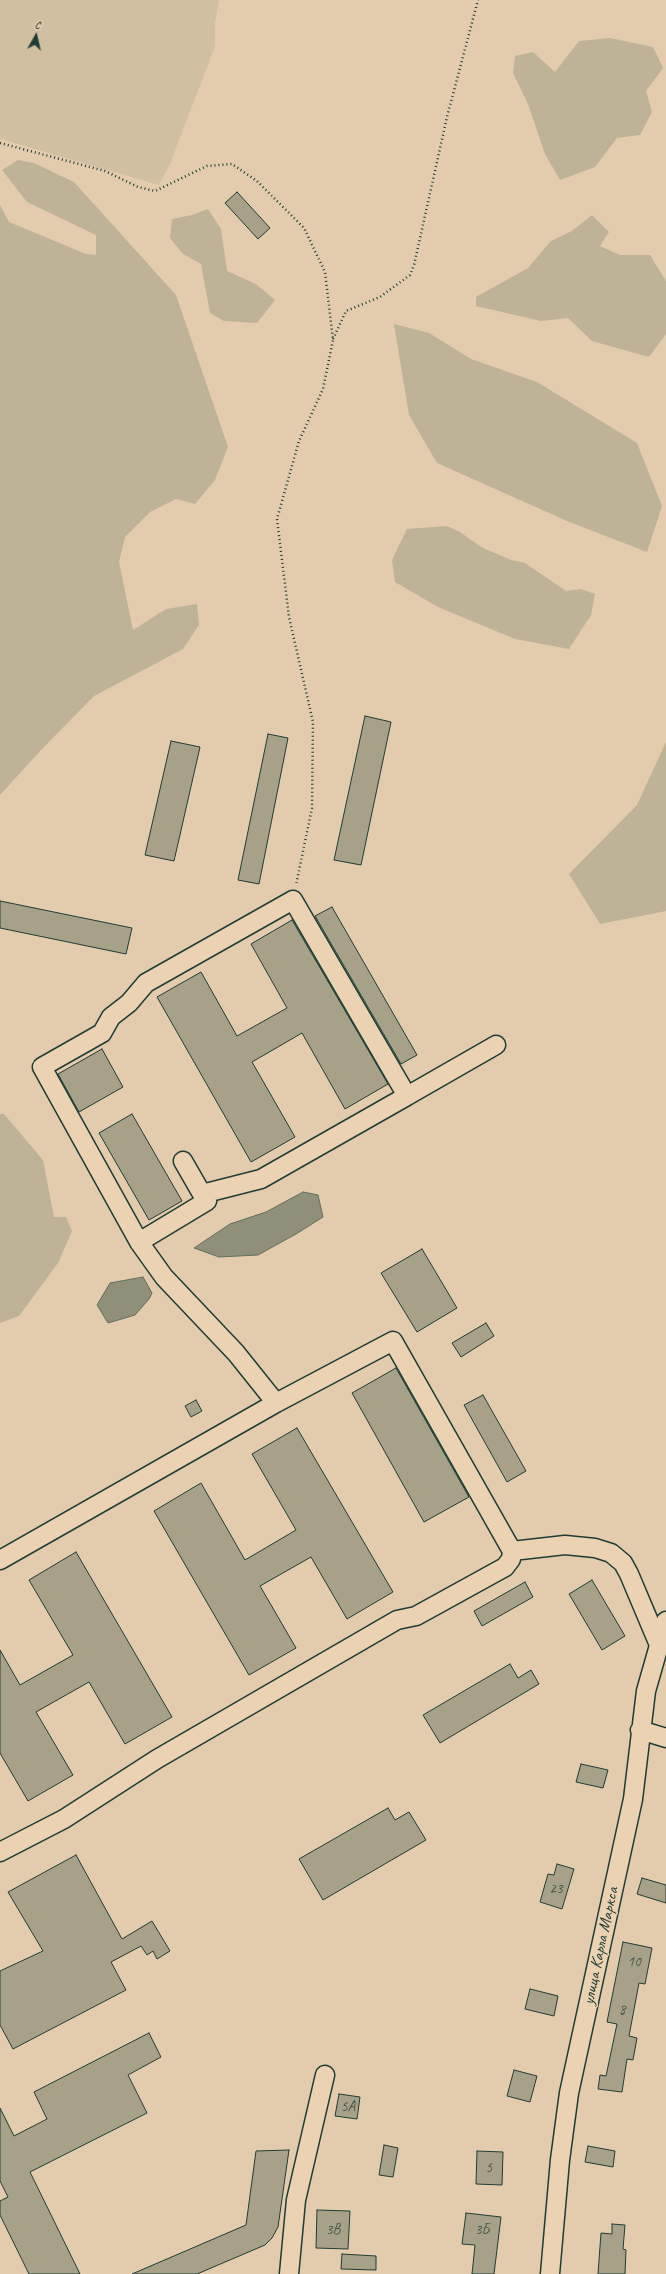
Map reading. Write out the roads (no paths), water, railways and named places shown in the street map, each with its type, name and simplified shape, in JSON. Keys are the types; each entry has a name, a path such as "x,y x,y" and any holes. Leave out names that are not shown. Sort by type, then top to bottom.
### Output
{"street":[{"path":"276,1403 236,1353 164,1277 139,1242 42,1067 102,1033 112,1017 129,1003 146,983 293,900 408,1096"},
{"path":"202,1194 261,1179 496,1045"},
{"path":"139,1242 207,1201 183,1161"},
{"path":"0,1560 276,1403 393,1341 512,1551 511,1559 505,1567 416,1616 397,1620 156,1759 64,1819 0,1852"},
{"path":"512,1551 565,1545 595,1548 611,1553 623,1563 629,1574 659,1645"},
{"name":"улица Карла Маркса","path":"550,2274 560,2160 569,2093 633,1799 640,1730 646,1691 666,1621"},
{"path":"640,1730 666,1738"},
{"path":"289,2274 296,2200 325,2075"}]}
